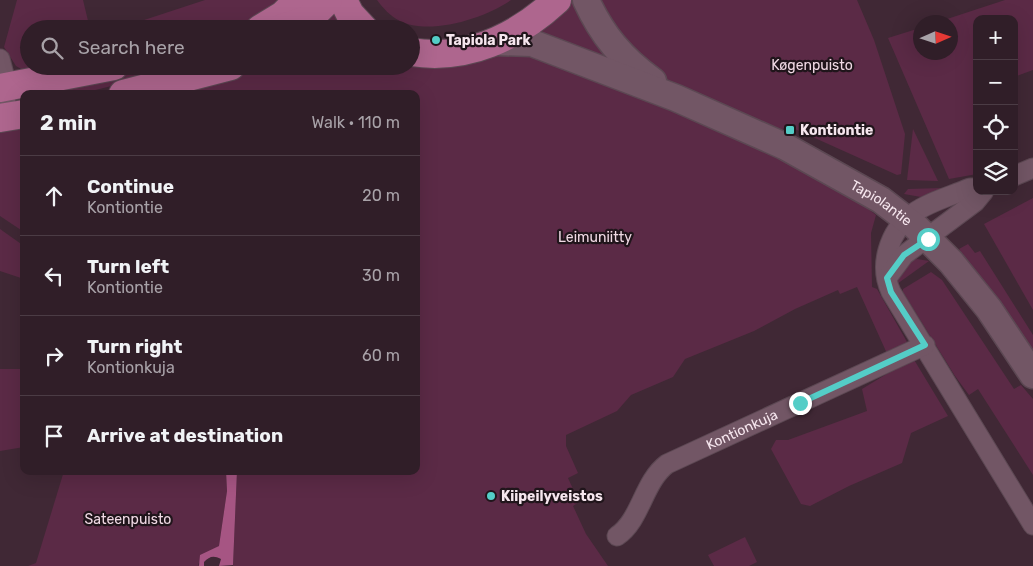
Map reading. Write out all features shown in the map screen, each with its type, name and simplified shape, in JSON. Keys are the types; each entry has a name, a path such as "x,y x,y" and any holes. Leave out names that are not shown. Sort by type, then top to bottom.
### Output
{"main road":[{"path":"275,20 283,15 298,0"},
{"path":"309,20 328,0"},
{"path":"343,0 355,20"},
{"path":"420,52 450,52 497,42 528,23 557,0"},
{"name":"Tapiolantie","path":"586,0 603,34 619,53 637,70 676,98"},
{"name":"Tapiolantie","path":"497,42 532,43 676,98 740,125 840,175 881,200 905,218 951,262 990,310 1033,375"},
{"path":"3,87 66,75"},
{"path":"138,90 196,75"}],"street":[{"path":"0,59 7,116"},
{"path":"1018,174 1033,168"},
{"path":"973,188 925,205 905,218 890,243 886,264 887,278 891,292 1033,525"},
{"path":"887,278 904,255 928,239 975,202 981,195"},
{"name":"Kontionkuja","path":"617,536 626,528 646,492 667,464 925,345"}],"green space":[{"path":"17,0 83,0 88,20 20,20 20,68 16,66 4,47"},
{"path":"205,0 289,0 260,20 144,20"},
{"path":"377,0 511,0 473,19 441,26 420,26 420,20 398,20 387,12"},
{"path":"570,0 579,0 631,73 528,35"},
{"name":"Køgenpuisto","path":"591,0 857,0 874,40 905,134 901,174 897,175 786,125 782,130 747,120 661,80"},
{"path":"1005,0 1033,0 1033,70 1018,76 1018,15 973,15 973,175 949,179 888,38 913,30 913,60 958,60 958,15"},
{"path":"336,4 344,20 316,20"},
{"name":"Leimuniitty","path":"488,54 541,54 784,158 854,198 876,215 871,233 872,287 877,289 908,347 889,358 857,287 840,294 838,290 795,309 754,331 685,359 673,377 631,395 617,411 566,435 566,446 578,473 568,478 579,502 573,506 586,534 608,566 233,566 237,475 420,475 420,90 176,90 230,75 420,75 420,62"},
{"path":"108,75 156,75 95,90 36,90"},
{"path":"20,124 20,229 0,216 0,127"},
{"path":"913,129 938,181 907,180"},
{"path":"943,188 944,191 921,197 904,194 908,189"},
{"path":"1033,198 1033,310 984,224"},
{"path":"0,229 20,243 20,278 0,271"},
{"path":"968,244 975,253 980,251 1033,335 1033,356 959,249"},
{"path":"917,259 929,261 897,284 897,274 910,261"},
{"path":"931,272 942,280 1014,389 1021,385 1033,399 1033,475 978,389 969,395 955,376 903,292 903,289"},
{"path":"913,358 948,416 911,433 902,463 849,486 810,506 801,504 771,449 776,440 788,440 867,411 862,389"},
{"path":"0,369 20,369 20,448 0,451"},
{"name":"Sateenpuisto","path":"63,475 226,475 227,491 219,546 198,564 199,566 28,566 36,563"},
{"path":"745,537 757,562 749,566 714,566 708,555"}],"shaded area":[{"path":"226,475 237,475 233,565 219,566 221,559 213,557 204,562 204,566 199,566 200,555 219,546 227,491"}],"place":[{"name":"Tapiola Park","path":"436,40"},
{"name":"Kontiontie","path":"790,130"},
{"name":"Kiipeilyveistos","path":"491,496"}],"route":[{"path":"800,403 925,345 891,292 887,278 904,255 928,239"}]}
